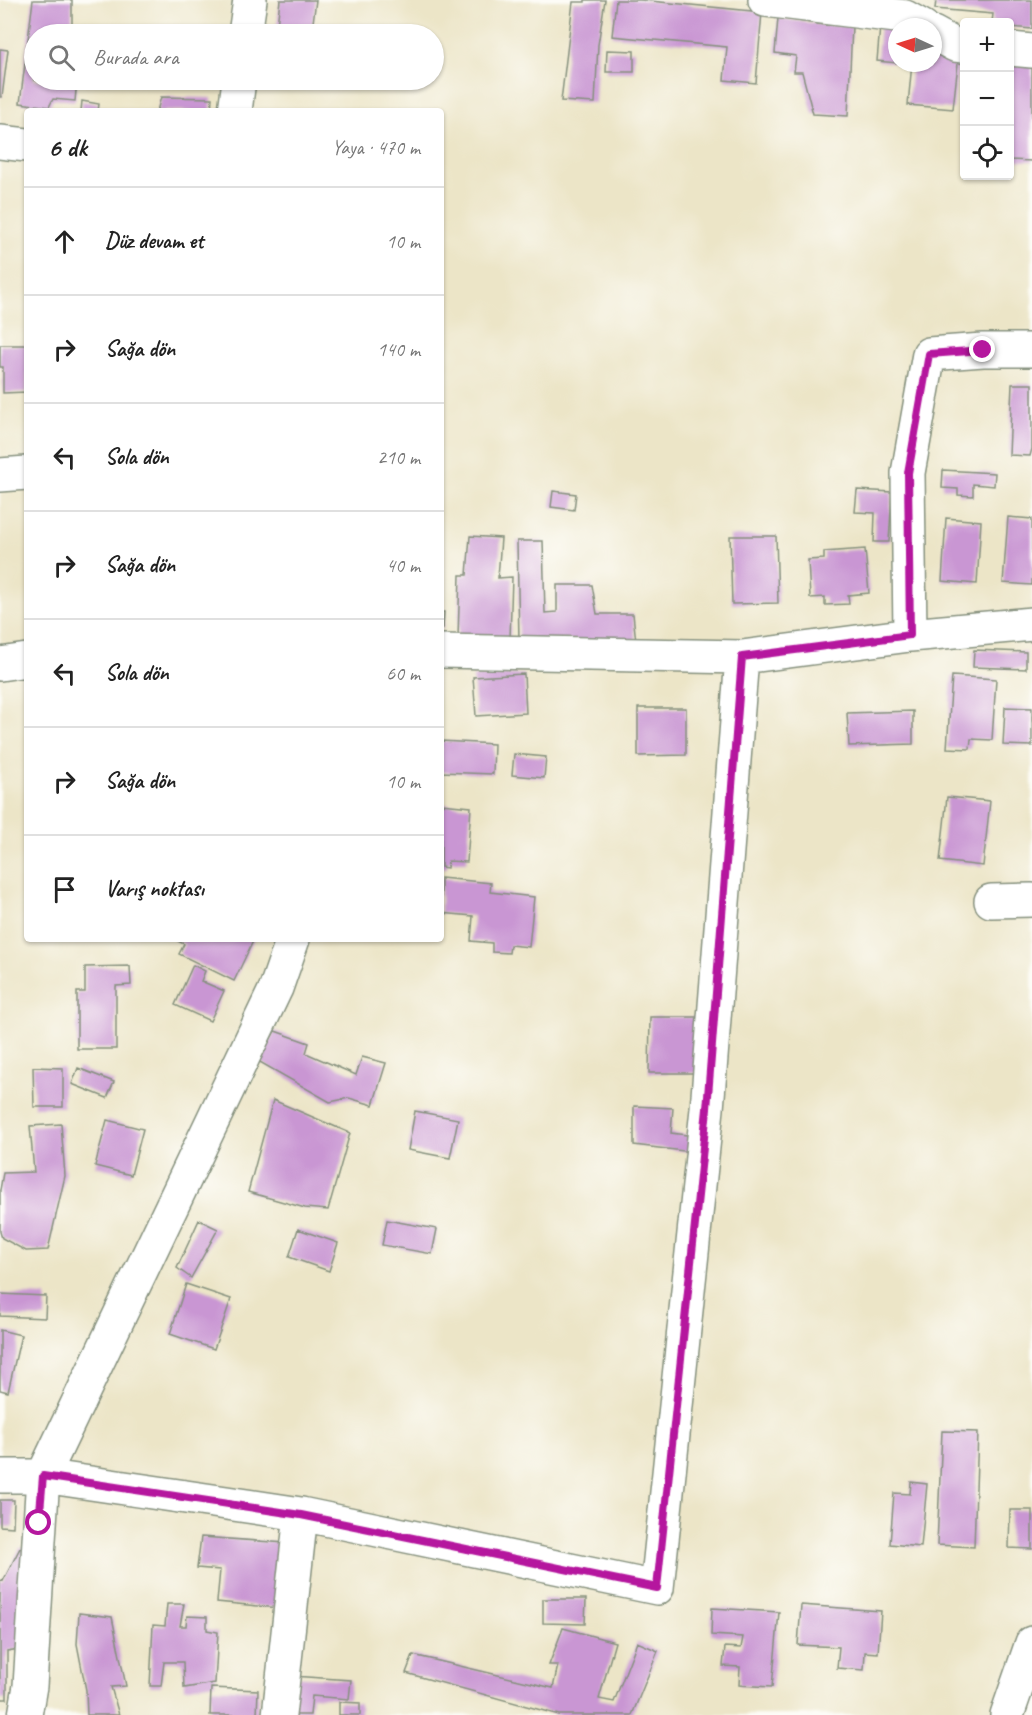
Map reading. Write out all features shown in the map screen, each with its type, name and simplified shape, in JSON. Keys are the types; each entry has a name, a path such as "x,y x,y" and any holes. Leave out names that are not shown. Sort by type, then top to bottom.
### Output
{"street":[{"path":"246,24 250,0"},
{"path":"765,0 907,18"},
{"path":"942,38 960,46"},
{"path":"1014,49 1032,51"},
{"path":"235,108 238,90"},
{"path":"0,142 24,145"},
{"path":"910,635 908,473 929,354 983,350 1032,350"},
{"path":"0,475 24,473"},
{"path":"444,651 742,657 910,635 1032,624"},
{"path":"0,1476 43,1476 301,1515 657,1588 707,1109 742,657"},
{"path":"0,664 24,660"},
{"path":"991,901 1032,900"},
{"path":"25,1715 30,1686 43,1476 276,988 292,942"},
{"path":"279,1715 301,1515"},
{"path":"1007,1715 1032,1643"}],"building":[{"path":"33,0 72,0 72,24 30,24"},
{"path":"280,0 316,0 313,24 277,24"},
{"path":"585,0 605,0 598,45 595,103 561,101 573,2 585,2"},
{"path":"616,0 640,0 762,12 756,83 724,80 727,47 612,36"},
{"path":"936,0 1032,0 1032,29 1014,27 1014,18 992,18 993,14 935,9"},
{"path":"778,18 824,25 852,26 848,116 813,114 802,72 794,72 796,56 775,53"},
{"path":"880,26 888,27 888,62 877,61"},
{"path":"0,49 8,50 2,97 0,97"},
{"path":"607,50 634,51 634,72 606,72"},
{"path":"942,52 959,54 953,109 908,105 911,72 942,72"},
{"path":"1014,63 1032,65 1032,161 1014,160"},
{"path":"24,71 24,90 76,90 75,101 53,99 49,107 20,103"},
{"path":"161,97 212,98 211,108 158,108"},
{"path":"82,101 99,104 98,108 81,108"},
{"path":"0,345 24,345 24,392 3,393 3,367 0,367"},
{"path":"1012,384 1032,384 1032,449 1030,456 1009,455"},
{"path":"943,470 995,473 994,486 973,484 973,496 958,495 958,489 942,488"},
{"path":"857,490 892,492 889,542 874,542 875,513 855,512"},
{"path":"553,491 576,494 574,510 551,507"},
{"path":"1008,517 1032,519 1032,585 1003,583"},
{"path":"946,518 981,521 977,584 942,581"},
{"path":"470,536 501,538 498,578 512,577 510,639 458,637 460,575 467,575"},
{"path":"730,536 776,536 778,603 732,604"},
{"path":"517,541 543,541 545,613 557,612 557,585 592,585 597,614 633,614 636,642 519,641"},
{"path":"865,549 869,593 848,595 849,604 825,605 825,597 810,598 808,560 824,559 824,552"},
{"path":"974,650 1026,652 1026,669 973,667"},
{"path":"524,674 526,713 476,716 473,677"},
{"path":"952,676 996,679 992,740 971,739 970,749 947,748"},
{"path":"1005,707 1032,708 1032,746 1003,745"},
{"path":"638,708 686,708 686,755 638,756"},
{"path":"913,711 913,744 849,746 847,713"},
{"path":"444,741 494,744 493,774 444,772"},
{"path":"514,754 546,757 544,778 512,775"},
{"path":"947,797 990,801 983,866 940,861"},
{"path":"444,804 471,807 467,862 448,861 447,868 444,868"},
{"path":"444,878 491,883 490,892 534,897 529,947 510,945 509,953 492,952 492,943 471,941 473,916 444,913"},
{"path":"180,942 253,942 234,981 179,954 184,944"},
{"path":"193,965 205,971 201,981 224,991 210,1021 175,1005"},
{"path":"130,966 131,985 116,986 116,1049 77,1049 77,992 85,992 85,967"},
{"path":"650,1017 701,1017 701,1073 649,1073"},
{"path":"275,1031 309,1043 306,1053 356,1075 362,1057 386,1063 373,1105 349,1098 330,1102 258,1061"},
{"path":"33,1067 63,1068 63,1107 34,1107"},
{"path":"78,1068 114,1082 107,1098 72,1084"},
{"path":"273,1100 350,1133 328,1210 305,1208 248,1192"},
{"path":"634,1106 673,1108 671,1133 695,1136 692,1152 634,1145"},
{"path":"415,1111 458,1119 450,1158 408,1150"},
{"path":"107,1120 143,1129 131,1175 95,1166"},
{"path":"61,1124 65,1176 48,1250 26,1251 2,1238 0,1232 0,1190 3,1173 34,1172 30,1126"},
{"path":"199,1220 218,1229 191,1278 177,1268"},
{"path":"387,1220 437,1229 432,1254 382,1245"},
{"path":"298,1229 338,1243 329,1271 289,1257"},
{"path":"186,1284 231,1299 214,1349 170,1334"},
{"path":"0,1294 46,1296 45,1318 0,1316"},
{"path":"0,1330 21,1335 8,1392 0,1390"},
{"path":"942,1431 978,1432 974,1547 937,1545"},
{"path":"911,1482 927,1484 921,1547 890,1544 894,1493 910,1494"},
{"path":"0,1500 14,1500 13,1527 0,1526"},
{"path":"1010,1510 1032,1510 1032,1549 1009,1548"},
{"path":"201,1537 286,1543 279,1608 217,1602 220,1570 197,1568"},
{"path":"20,1548 30,1548 19,1649 7,1651 7,1699 0,1699 0,1580 3,1581"},
{"path":"543,1599 586,1599 585,1624 543,1623"},
{"path":"167,1604 184,1604 180,1626 186,1626 187,1616 207,1617 207,1630 218,1632 215,1683 184,1688 183,1662 164,1662 161,1686 150,1686 153,1625 165,1626"},
{"path":"801,1605 881,1611 878,1653 865,1652 864,1670 837,1668 839,1647 798,1645"},
{"path":"712,1608 779,1612 772,1687 739,1685 740,1667 723,1666 725,1647 741,1648 743,1637 711,1635"},
{"path":"79,1613 112,1617 126,1686 111,1687 119,1715 87,1715 86,1690 77,1644"},
{"path":"563,1628 615,1642 599,1699 614,1702 637,1642 658,1651 632,1715 559,1715 406,1673 413,1655 553,1688 558,1665 549,1665"},
{"path":"292,1676 351,1680 349,1699 312,1696 310,1715 290,1715"},
{"path":"211,1688 258,1690 257,1715 210,1715"},
{"path":"339,1702 360,1703 360,1715 339,1715"}],"route":[{"path":"39,1523 43,1476 301,1515 657,1588 707,1109 742,657 910,635 908,473 929,354 983,350"}]}
